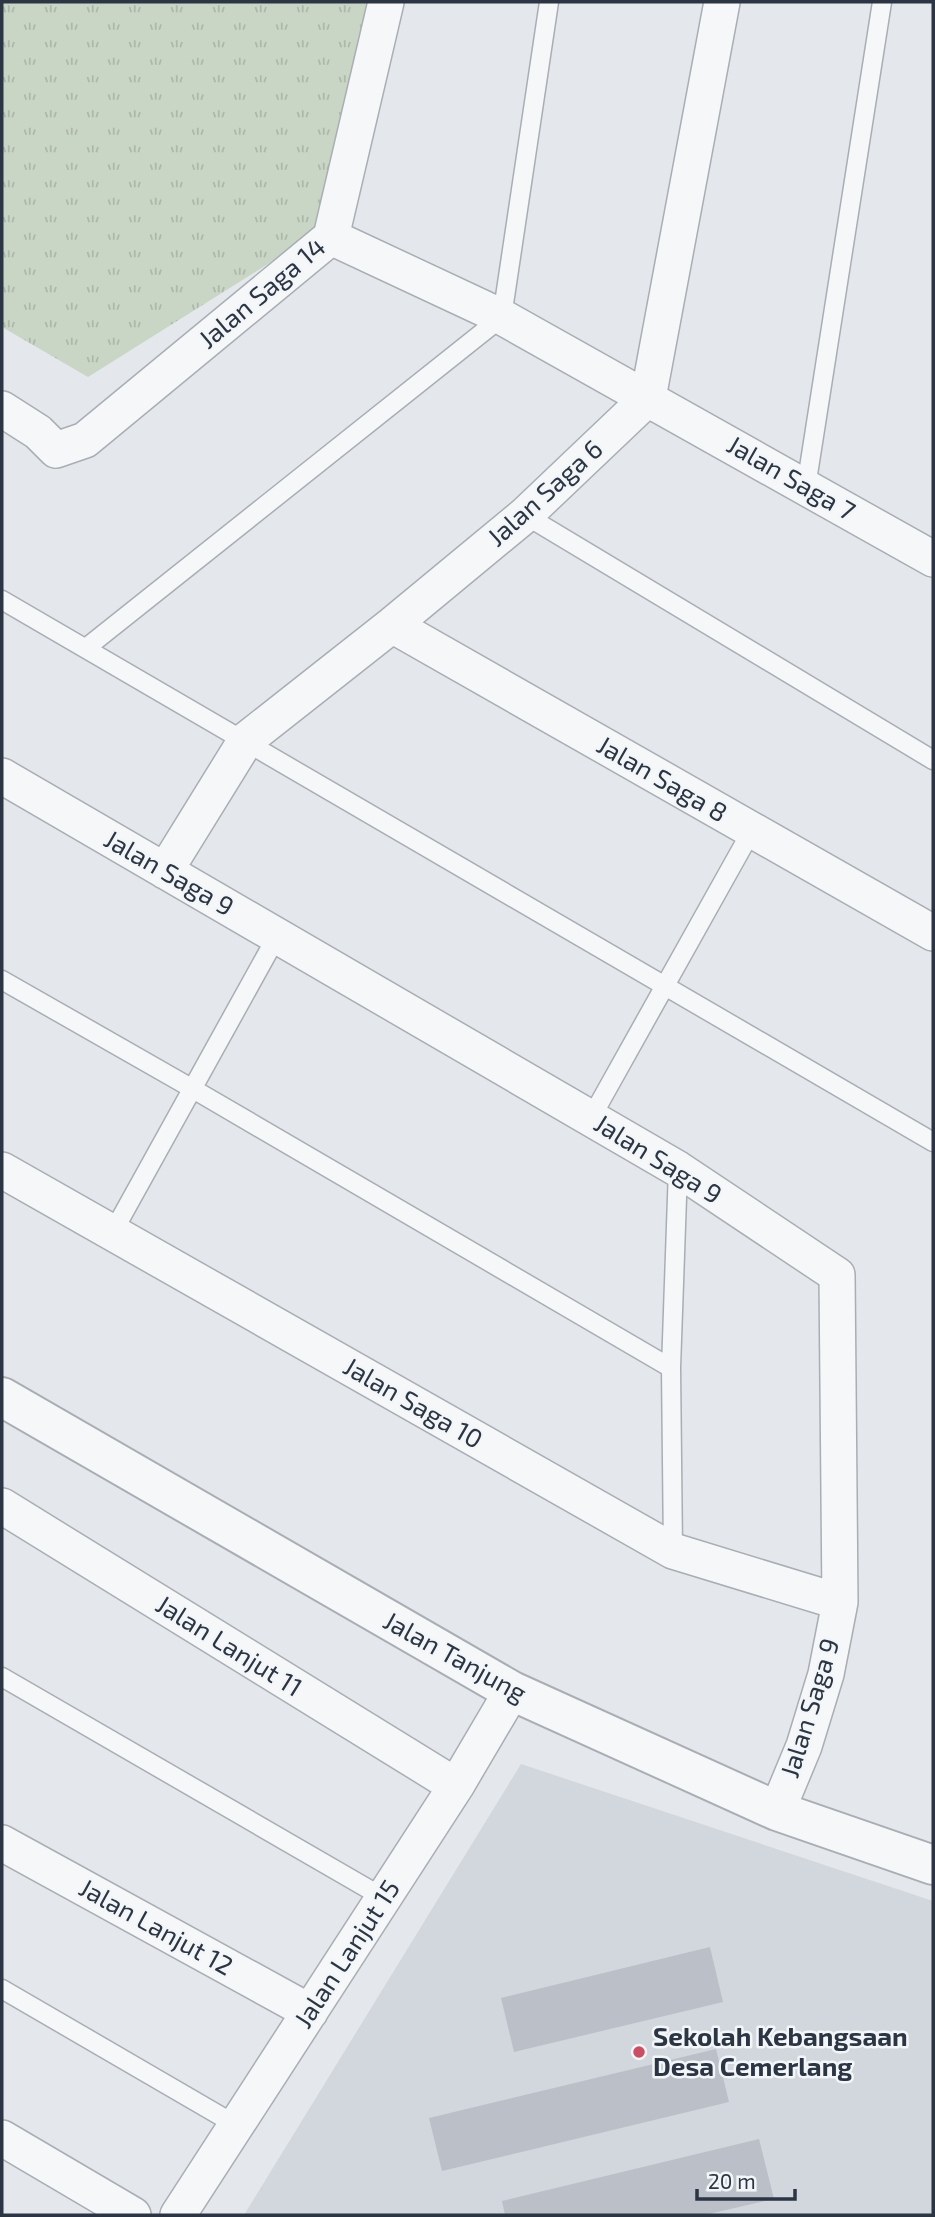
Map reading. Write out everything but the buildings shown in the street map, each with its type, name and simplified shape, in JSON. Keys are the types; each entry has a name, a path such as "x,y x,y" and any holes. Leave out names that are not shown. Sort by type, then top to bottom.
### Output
{"street":[{"name":"Jalan Saga 14","path":"2,409 38,432 56,450 85,440 331,237 386,2"},
{"path":"648,398 722,2"},
{"name":"Jalan Saga 7","path":"331,237 502,317 931,554"},
{"name":"Jalan Saga 6","path":"165,871 246,740 525,515 648,398"},
{"name":"Jalan Saga 8","path":"391,625 933,933"},
{"name":"Jalan Saga 9","path":"2,776 678,1169 837,1275 840,1602 826,1674 804,1746 777,1811"},
{"name":"Jalan Saga 10","path":"2,1170 673,1551 840,1602"},
{"name":"Jalan Tanjung","path":"3,1400 512,1691 777,1811 933,1865"},
{"name":"Jalan Lanjut 11","path":"2,1506 456,1786"},
{"name":"Jalan Lanjut 15","path":"178,2215 456,1786 512,1691"},
{"name":"Jalan Lanjut 12","path":"2,1843 310,2012"},
{"path":"2,2138 133,2215"}],"lane":[{"path":"86,648 502,317 549,2"},
{"path":"806,487 882,2"},
{"path":"525,515 933,760"},
{"path":"2,600 933,1142"},
{"path":"591,1118 752,830"},
{"path":"113,1232 277,936"},
{"path":"2,980 671,1368"},
{"path":"673,1551 671,1368 678,1169"},
{"path":"2,1677 384,1898"},
{"path":"2,1989 236,2125"}],"shaded area":[{"name":"Sekolah Kebangsaan Desa Cemerlang","path":"521,1764 933,1901 933,2215 244,2215"}],"green space":[{"path":"2,2 377,2 349,213 88,377 2,327"}],"place":[{"name":"Sekolah Kebangsaan Desa Cemerlang","path":"639,2052"}]}
